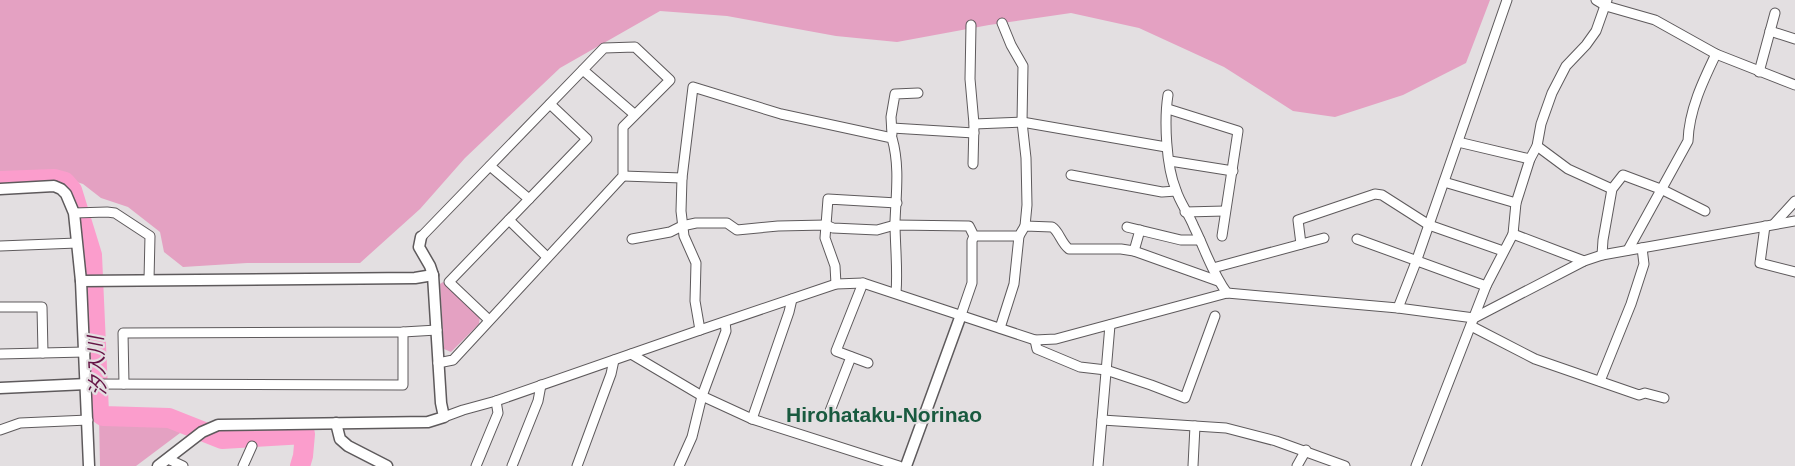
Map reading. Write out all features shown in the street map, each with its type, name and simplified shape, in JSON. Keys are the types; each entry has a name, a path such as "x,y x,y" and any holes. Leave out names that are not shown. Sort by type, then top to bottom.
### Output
{"street":[{"path":"1398,308 1507,0"},
{"path":"1596,0 1655,20 1716,54 1795,85"},
{"path":"1416,466 1486,286 1513,234 1516,203 1530,159 1538,146 1540,124 1552,93 1566,66 1596,31 1606,3"},
{"path":"1759,72 1775,13"},
{"path":"1000,328 1014,284 1019,236 1025,226 1026,158 1022,122 1023,66 1002,22"},
{"path":"970,25 973,164"},
{"path":"1770,32 1795,39"},
{"path":"438,363 453,360 623,176 623,127 670,80 635,46 604,48 421,237 419,247 433,275 437,330 438,363 441,404 444,417"},
{"path":"1628,250 1688,141 1689,126 1702,82 1716,54"},
{"path":"583,70 634,114"},
{"path":"700,330 695,301 696,263 684,236 681,197 693,87 781,114 892,133 974,128 1022,122 1166,147"},
{"path":"896,293 898,269 895,225 897,168 891,117 895,94 918,93"},
{"path":"1168,95 1166,147 1170,162 1170,175 1218,281 1227,292"},
{"path":"489,320 449,282 587,139 550,104"},
{"path":"1168,109 1238,131 1222,236"},
{"path":"1458,142 1530,159"},
{"path":"1538,146 1568,169 1612,189"},
{"path":"1170,162 1233,171"},
{"path":"490,165 530,199"},
{"path":"1071,175 1162,192 1176,191"},
{"path":"1602,255 1612,189 1623,175 1663,190 1705,211"},
{"path":"623,176 682,178"},
{"path":"1444,182 1516,203"},
{"path":"0,189 54,186 66,194 74,213 81,281 89,466"},
{"path":"1301,244 1298,220 1375,194 1382,195 1429,225 1503,252"},
{"path":"836,284 835,266 825,238 828,199 897,203"},
{"path":"1795,201 1770,225 1760,263 1795,272"},
{"path":"1185,212 1225,211"},
{"path":"74,213 115,213 150,236 149,280"},
{"path":"509,220 547,257"},
{"path":"1472,322 1584,261 1602,255 1795,221"},
{"path":"633,239 670,232 696,223 727,223 737,230 826,225 833,228 877,230 895,225 969,226 974,236 972,283 906,466"},
{"path":"1025,226 1054,228 1063,244 1069,249 1121,249 1218,281"},
{"path":"1127,227 1181,240 1200,240"},
{"path":"1134,252 1140,230"},
{"path":"1513,234 1584,261"},
{"path":"974,236 1019,236"},
{"path":"1213,268 1324,238"},
{"path":"1357,239 1486,286"},
{"path":"0,246 77,243"},
{"path":"1600,381 1631,304 1644,264 1642,248"},
{"path":"81,281 415,278 433,275"},
{"path":"863,283 836,351 868,363"},
{"path":"158,466 202,432 218,425 428,422 496,401 836,284 863,283 1035,340 1056,339 1227,292 1398,308 1472,322 1535,359 1639,395 1645,393 1664,398"},
{"path":"752,419 792,299"},
{"path":"0,307 42,307 43,353"},
{"path":"1035,340 1037,349 1080,367 1106,370 1185,398 1215,316"},
{"path":"679,466 692,437 702,396 726,331 725,322"},
{"path":"1098,466 1110,325"},
{"path":"124,384 123,333 437,330"},
{"path":"0,388 87,384 403,385 403,332"},
{"path":"0,354 85,352"},
{"path":"631,354 702,396 752,419 898,466"},
{"path":"830,411 851,357"},
{"path":"577,466 614,360"},
{"path":"512,466 538,401 541,385"},
{"path":"476,466 498,413 496,401"},
{"path":"0,430 20,423 88,420"},
{"path":"1102,420 1226,428 1306,450 1345,466"},
{"path":"336,423 340,439 348,446 387,466"},
{"path":"1193,466 1195,426"},
{"path":"243,466 252,446"},
{"path":"1297,466 1306,450"},
{"path":"168,459 183,466"}],"shaded area":[{"path":"0,0 1490,0 1466,63 1403,95 1335,117 1293,111 1224,67 1139,28 1071,13 897,42 836,36 727,16 660,11 560,68 465,158 420,209 360,263 247,263 183,267 164,252 160,232 128,207 101,198 83,184 52,174 0,173"},
{"path":"443,282 480,316 479,324 451,352 444,349 440,284"},
{"path":"99,416 168,419 188,427 136,466 100,466"}],"waterway":[{"name":"汐入川","path":"0,181 54,179 65,182 72,190 92,255 99,413 103,416 169,418 222,439 305,434 300,466"}],"district":[{"name":"Hirohataku-Norinao","path":"884,414"}]}
